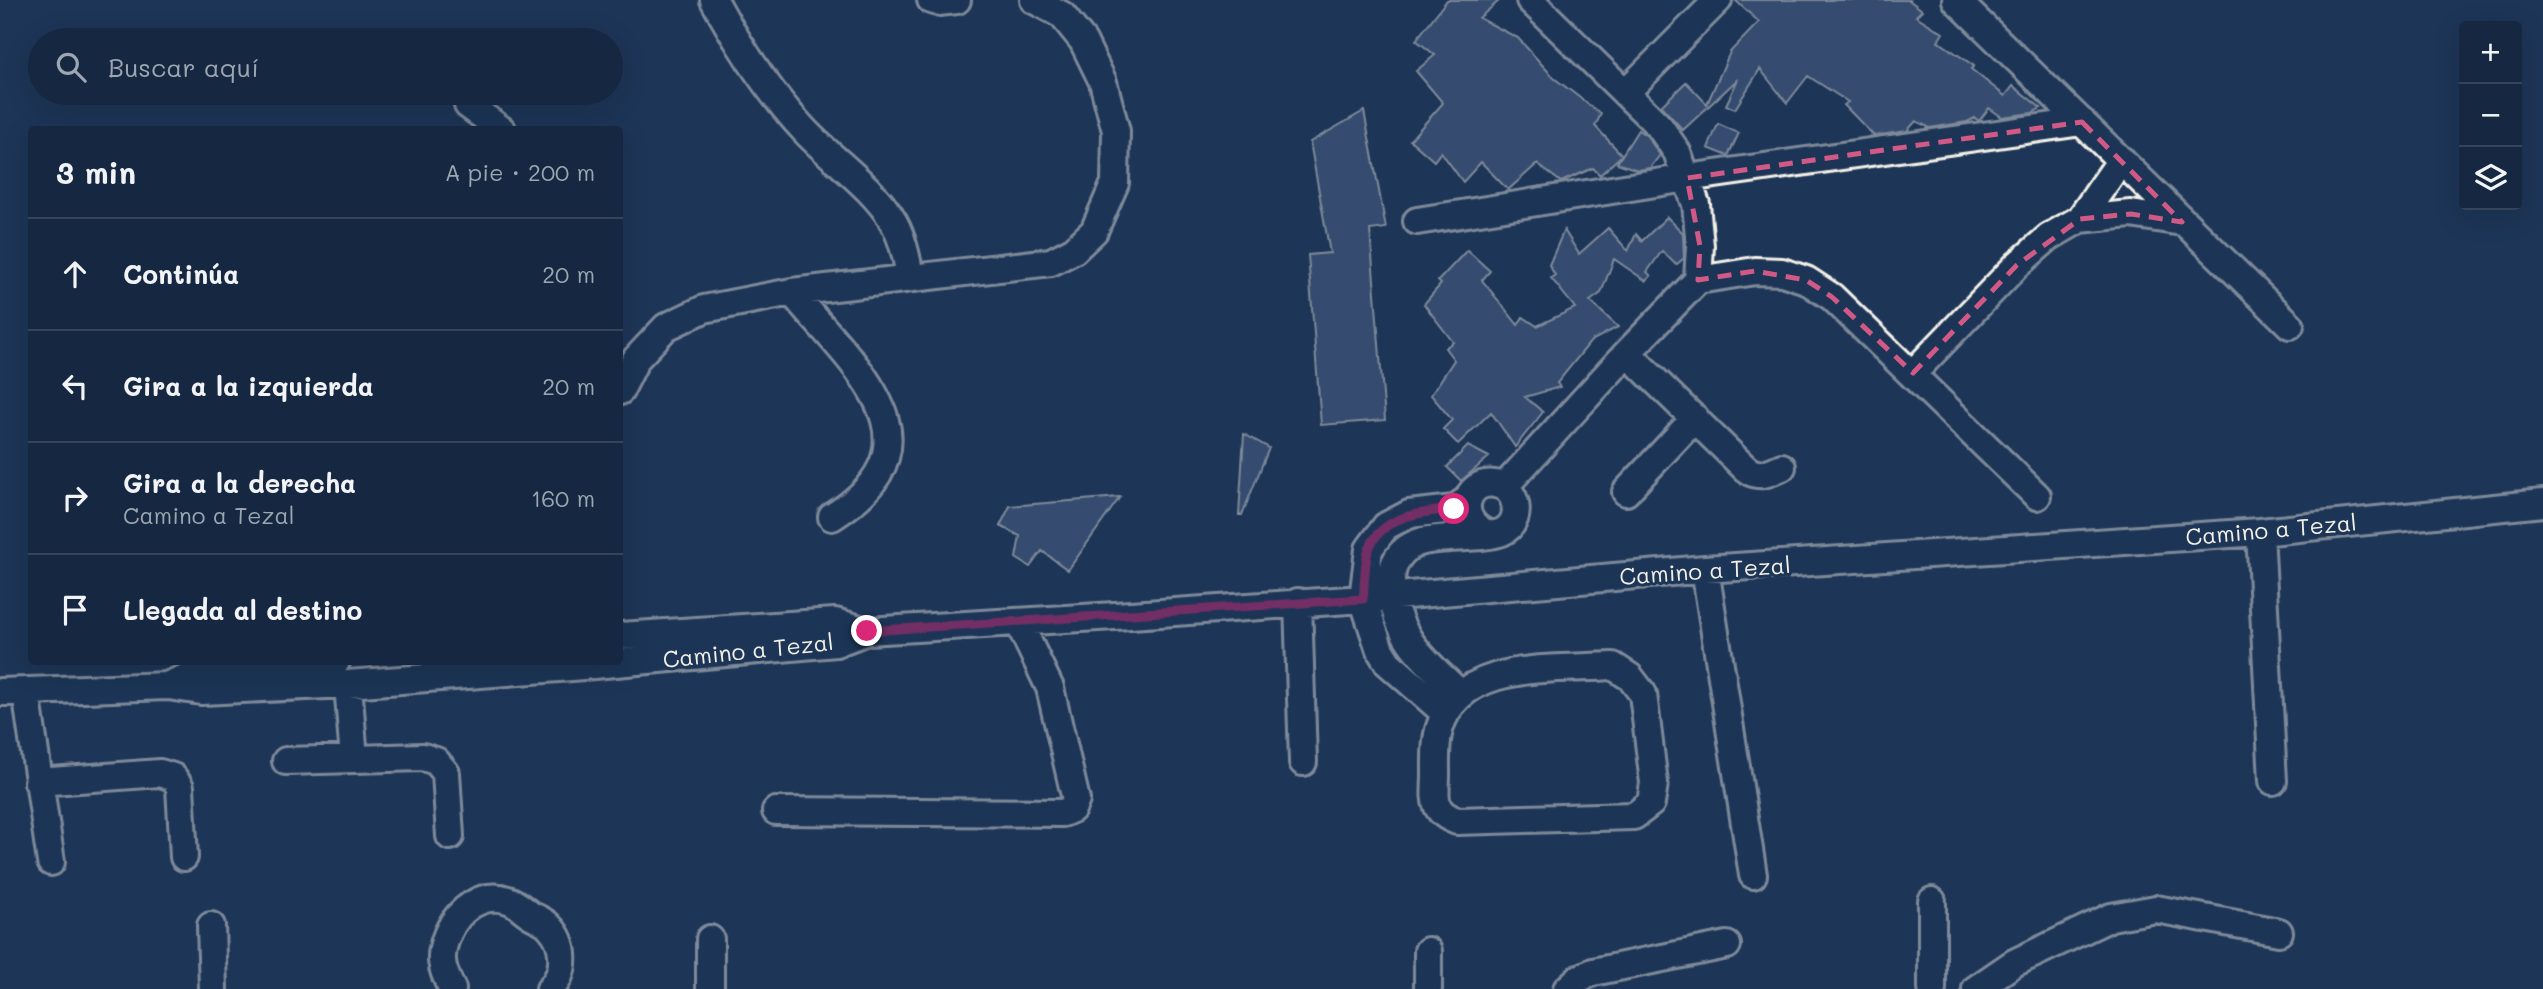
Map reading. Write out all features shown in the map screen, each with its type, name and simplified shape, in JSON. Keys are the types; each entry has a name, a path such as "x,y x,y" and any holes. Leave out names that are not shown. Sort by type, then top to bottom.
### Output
{"street":[{"path":"714,0 762,80 806,132 869,192 893,220 905,250 910,277"},
{"path":"932,0 957,0"},
{"path":"623,385 636,359 666,327 704,309 792,292 1051,262 1074,250 1094,230 1115,183 1116,131 1102,82 1070,7 1034,0"},
{"path":"1530,0 1660,126 1676,152 1696,204 1700,246 1698,279"},
{"path":"1625,93 1718,0"},
{"path":"1956,0 2290,325"},
{"path":"468,105 497,126"},
{"path":"1417,221 1687,177 2082,122"},
{"path":"2080,219 2121,160"},
{"path":"1913,373 2017,265 2049,237 2080,219 2131,214 2182,222"},
{"path":"1504,487 1698,279 1755,271 1782,272 1805,280 1832,297 2037,496"},
{"path":"792,292 859,371 880,404 889,431 883,464 868,490 832,517"},
{"path":"1627,353 1753,474 1762,476 1782,467"},
{"path":"1626,492 1695,418"},
{"path":"1494,483 1504,487 1514,497 1517,510 1513,523 1502,532 1420,542 1405,550 1393,564 1391,596 1402,628 1452,704 1388,663 1380,650 1363,599 1369,549 1386,526 1409,514 1454,509 1468,499 1474,490 1494,483"},
{"path":"1468,499 1466,510 1470,522 1478,530 1489,534"},
{"name":"Camino a Tezal","path":"623,660 836,643 867,631 1363,599 1705,569 2260,532 2543,503"},
{"path":"2260,532 2273,781"},
{"path":"1705,569 1753,875"},
{"path":"1298,602 1303,762"},
{"name":"Camino a Tezal","path":"623,636 835,622 867,631"},
{"path":"776,811 1063,813 1072,809 1076,800 1054,700 1019,623"},
{"name":"Camino a Tezal","path":"13,692 167,686 201,691 342,673 546,665"},
{"path":"1613,666 1630,677 1643,694 1654,783 1651,803 1634,816 1457,821 1444,816 1436,806 1436,747 1438,730 1452,704 1468,687 1493,676 1527,671 1613,666"},
{"path":"342,673 355,759"},
{"path":"13,692 37,782 51,862"},
{"path":"286,761 423,757 436,761 446,773 450,836"},
{"path":"37,782 160,773 173,777 180,787 184,857"},
{"path":"452,989 442,971 443,946 454,921 474,902 493,897 510,900 549,925 561,945 562,965 556,982 550,989"},
{"path":"1932,901 1932,989"},
{"path":"1976,989 2014,963 2111,917 2156,909 2279,932"},
{"path":"211,926 213,989"},
{"path":"710,939 710,989"},
{"path":"1566,989 1593,972 1727,946"},
{"path":"1428,951 1428,989"}],"highlighted area":[{"path":"2082,122 2182,222 2131,214 2080,219 2017,265 1913,373 1832,297 1806,280 1755,271 1698,280 1700,246 1687,178"}],"building":[{"path":"1447,0 1500,0 1479,18 1518,38 1554,78 1601,114 1595,126 1622,155 1600,175 1593,168 1561,182 1537,164 1508,190 1481,162 1463,182 1441,152 1434,161 1410,140 1443,103 1416,71 1435,55 1416,40"},
{"path":"1735,0 1909,0 1922,10 1916,16 1943,33 1938,41 1974,66 1971,69 2005,96 2013,86 2041,108 2032,113 2002,117 1989,108 1979,121 1975,118 1967,122 1930,128 1916,121 1907,131 1874,136 1844,105 1848,102 1808,76 1787,103 1760,69 1735,109 1726,105 1738,79 1683,130 1661,106 1686,82 1707,104 1730,52 1759,22"},
{"path":"1364,111 1386,228 1370,230 1385,420 1321,425 1308,255 1330,253 1310,142"},
{"path":"1718,124 1739,133 1728,156 1708,148"},
{"path":"1638,130 1647,136 1660,155 1650,168 1638,170 1617,163"},
{"path":"1667,217 1683,233 1684,258 1676,265 1662,251 1647,272 1651,276 1646,281 1614,259 1601,293 1590,301 1618,327 1591,341 1557,383 1560,387 1525,397 1543,412 1515,447 1491,412 1458,444 1443,429 1452,420 1431,395 1454,360 1445,348 1453,342 1424,304 1441,284 1438,281 1467,250 1490,271 1482,280 1518,325 1523,317 1537,326 1575,308 1551,278 1555,275 1549,265 1564,230 1579,254 1608,228 1628,251 1636,234 1642,241"},
{"path":"1244,434 1269,448 1242,515 1239,515"},
{"path":"1468,446 1489,457 1461,481 1447,467"},
{"path":"1120,497 1068,570 1042,551 1030,567 1016,558 1020,536 1000,526 1010,506"}],"route":[{"path":"867,631 1363,599 1369,549 1386,526 1409,514 1454,509"}]}
